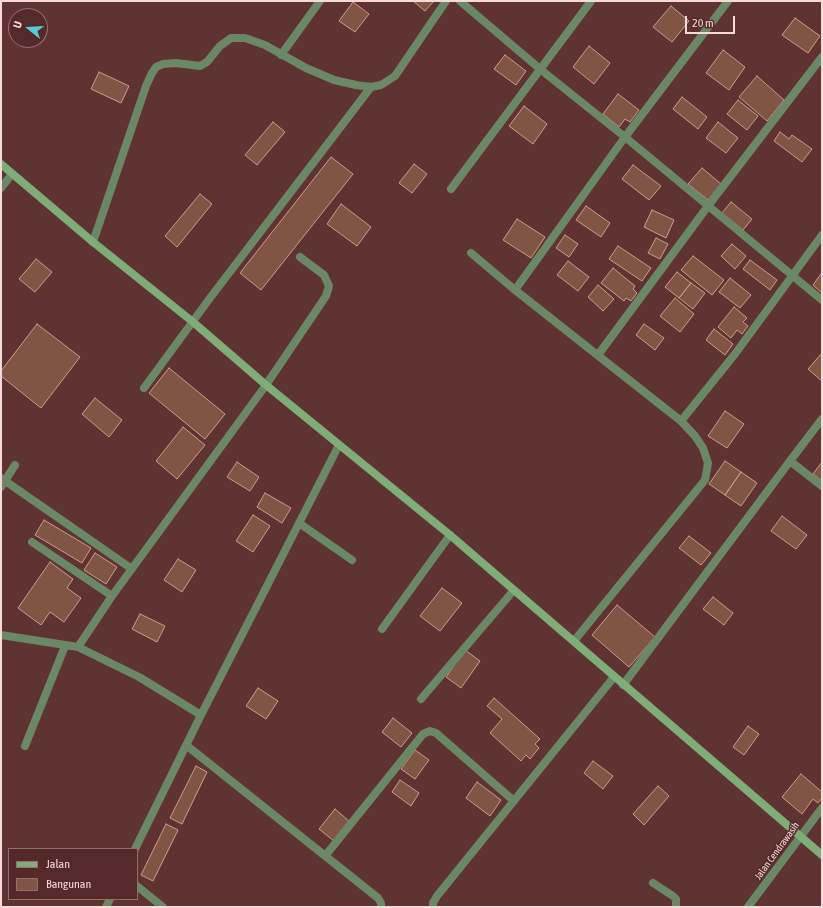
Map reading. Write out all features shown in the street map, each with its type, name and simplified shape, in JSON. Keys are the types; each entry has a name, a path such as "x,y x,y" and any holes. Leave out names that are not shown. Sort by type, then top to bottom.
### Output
{"main road":[{"path":"1,164 93,242 193,322 266,385 450,535 623,685 801,835 822,855"}],"street":[{"path":"281,55 320,1"},
{"path":"93,242 141,99 156,67 163,64 176,63 200,66 207,62 220,46 230,38 245,38 265,45 306,68 334,80 371,87 381,85 394,76 446,1"},
{"path":"460,1 540,69 625,137 822,300"},
{"path":"451,189 591,1"},
{"path":"515,290 625,137 728,1"},
{"path":"598,355 708,206 822,57"},
{"path":"144,388 371,87"},
{"path":"1,188 12,174"},
{"path":"681,421 735,354 822,235"},
{"path":"471,253 515,290 681,421 695,436 703,448 708,463 704,480 574,641"},
{"path":"78,647 132,568 266,385 326,296 329,286 324,275 300,257"},
{"path":"623,685 822,419"},
{"path":"135,848 201,715 339,445"},
{"path":"790,461 822,486"},
{"path":"15,465 2,482 132,568"},
{"path":"300,522 352,560"},
{"path":"382,629 450,535"},
{"path":"32,542 112,596"},
{"path":"421,699 514,590"},
{"path":"2,638 78,647 139,677 201,715"},
{"path":"25,746 65,646"},
{"path":"433,907 433,903 437,896 614,677"},
{"path":"326,856 423,734 430,731 436,733 514,801"},
{"path":"186,746 378,898 381,903 381,907"},
{"name":"Jalan Cendrawasih","path":"748,907 822,808"},
{"path":"654,883 676,899 676,907"},
{"path":"138,887 163,907"}],"building":[{"path":"413,1 434,1 425,11"},
{"path":"353,2 369,14 355,32 339,21"},
{"path":"671,6 689,21 672,42 653,27"},
{"path":"795,18 820,36 808,53 782,35"},
{"path":"589,46 610,63 594,84 573,67"},
{"path":"723,50 745,67 729,90 706,73"},
{"path":"505,55 526,71 516,85 494,69"},
{"path":"99,72 129,86 121,103 91,89"},
{"path":"757,76 784,100 767,121 739,97"},
{"path":"618,94 639,110 630,122 625,119 619,127 603,114"},
{"path":"682,97 707,117 698,129 673,109"},
{"path":"738,100 758,116 747,130 727,114"},
{"path":"524,106 547,124 533,144 509,126"},
{"path":"273,122 285,132 257,165 245,155"},
{"path":"718,122 738,138 726,153 706,138"},
{"path":"780,132 789,139 792,135 812,149 802,162 774,141"},
{"path":"331,157 353,174 261,290 240,273"},
{"path":"414,164 427,174 412,193 399,183"},
{"path":"633,165 661,186 649,200 622,179"},
{"path":"702,168 721,184 708,200 688,184"},
{"path":"200,194 212,204 177,247 165,236"},
{"path":"731,202 752,219 743,230 722,213"},
{"path":"341,204 371,227 357,246 327,224"},
{"path":"586,206 610,223 601,237 576,220"},
{"path":"652,210 674,220 666,238 644,227"},
{"path":"517,219 545,237 531,258 503,240"},
{"path":"565,235 578,244 569,257 556,248"},
{"path":"656,238 668,244 660,259 648,253"},
{"path":"732,244 746,256 735,269 721,256"},
{"path":"618,246 651,268 642,281 609,259"},
{"path":"693,256 724,280 712,295 681,270"},
{"path":"36,259 52,272 35,292 19,279"},
{"path":"750,260 777,280 770,290 743,269"},
{"path":"568,261 589,277 578,291 557,275"},
{"path":"613,268 635,286 633,289 637,293 631,301 626,298 624,301 601,283"},
{"path":"677,272 691,283 679,298 665,287"},
{"path":"822,274 822,293 813,285"},
{"path":"730,278 751,295 740,308 719,292"},
{"path":"691,283 705,293 693,309 679,298"},
{"path":"598,285 614,299 603,311 588,297"},
{"path":"675,298 694,314 680,332 660,316"},
{"path":"734,307 747,318 743,322 748,326 742,334 737,330 731,338 718,327"},
{"path":"37,324 80,357 41,408 1,376 1,371"},
{"path":"644,324 664,338 655,350 636,335"},
{"path":"714,329 733,344 725,355 706,340"},
{"path":"822,353 822,381 808,369"},
{"path":"169,368 225,414 205,439 149,393"},
{"path":"95,398 122,420 109,437 82,414"},
{"path":"725,411 744,424 727,448 708,436"},
{"path":"183,427 205,445 177,479 156,461"},
{"path":"725,461 741,472 725,495 709,484"},
{"path":"237,462 259,477 250,491 227,477"},
{"path":"822,462 822,481 813,474"},
{"path":"741,472 757,483 741,506 725,495"},
{"path":"265,493 291,508 282,523 257,507"},
{"path":"253,515 270,526 253,552 236,541"},
{"path":"782,516 807,535 796,549 771,531"},
{"path":"44,520 91,548 82,563 35,535"},
{"path":"689,536 711,553 701,565 679,548"},
{"path":"95,553 117,567 106,584 84,570"},
{"path":"178,559 196,570 182,592 164,580"},
{"path":"50,562 73,579 67,588 81,598 64,622 50,612 41,625 18,608"},
{"path":"442,588 462,603 440,631 420,616"},
{"path":"713,597 733,613 724,625 703,609"},
{"path":"617,605 655,637 629,667 592,635"},
{"path":"140,614 165,626 157,642 132,629"},
{"path":"465,650 480,661 461,688 446,677"},
{"path":"258,688 278,701 266,719 246,706"},
{"path":"494,698 540,739 535,744 539,748 530,759 526,755 521,761 490,733 502,719 487,706"},
{"path":"393,718 412,733 401,747 382,732"},
{"path":"748,726 759,734 744,755 733,747"},
{"path":"415,750 429,760 415,779 401,769"},
{"path":"593,761 613,776 603,789 584,773"},
{"path":"196,766 207,772 182,824 170,818"},
{"path":"801,774 822,792 822,798 818,803 813,799 802,814 782,797"},
{"path":"400,780 419,793 411,806 392,792"},
{"path":"477,782 501,800 490,816 466,798"},
{"path":"658,786 669,796 644,825 633,814"},
{"path":"335,809 350,822 334,841 319,829"},
{"path":"166,824 178,830 153,881 141,875"}]}
